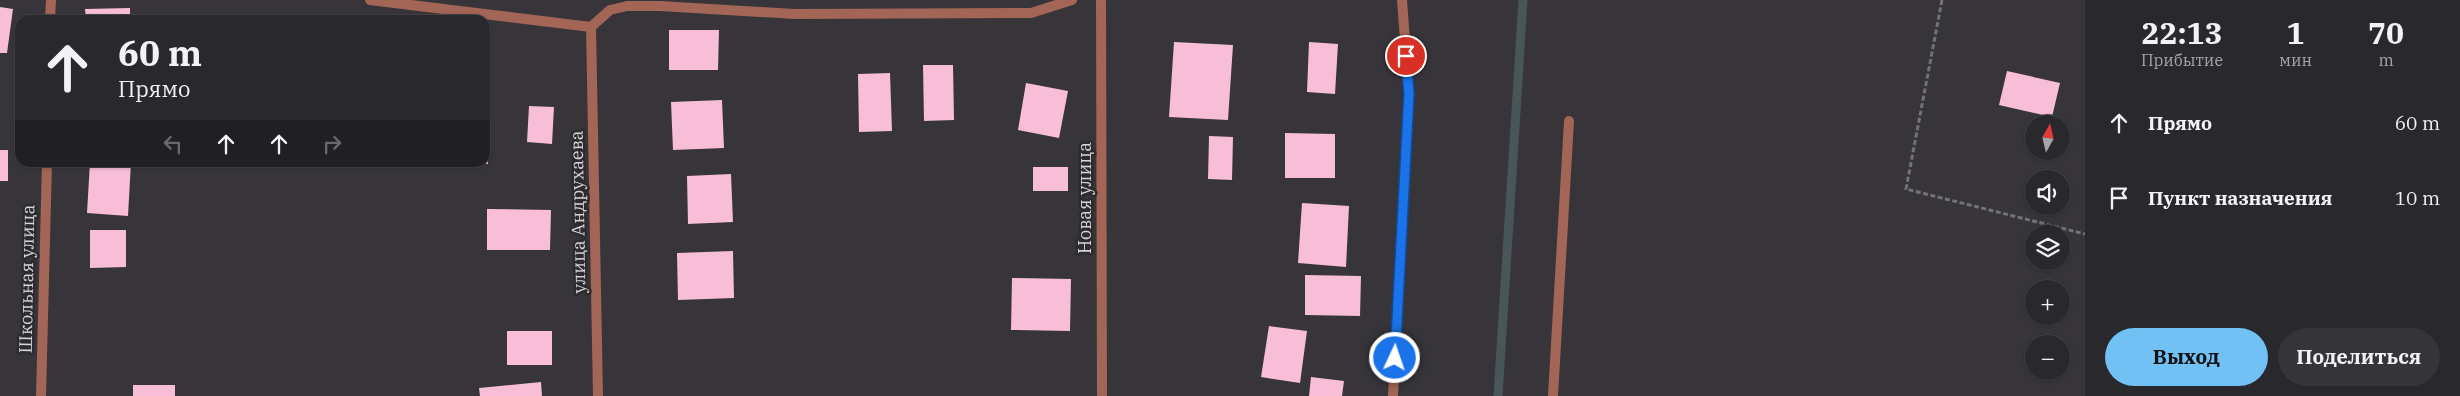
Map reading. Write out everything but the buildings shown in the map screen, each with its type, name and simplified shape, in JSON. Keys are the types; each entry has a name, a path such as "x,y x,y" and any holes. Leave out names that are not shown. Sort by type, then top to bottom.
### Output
{"street":[{"path":"50,15 51,0"},
{"path":"370,0 591,27 610,10 627,6 660,6 795,14 1031,13 1072,0"},
{"name":"Новая улица","path":"1101,0 1102,396"},
{"path":"1393,396 1409,94 1402,0"},
{"name":"улица Андрухаева","path":"591,27 598,396"},
{"path":"1553,396 1569,121"},
{"name":"Школьная улица","path":"41,396 47,167"}],"path":[{"path":"1942,0 1906,188 2085,234"}],"waterway":[{"path":"1498,396 1523,0"}],"route":[{"path":"1395,358 1409,94 1406,56"}]}
